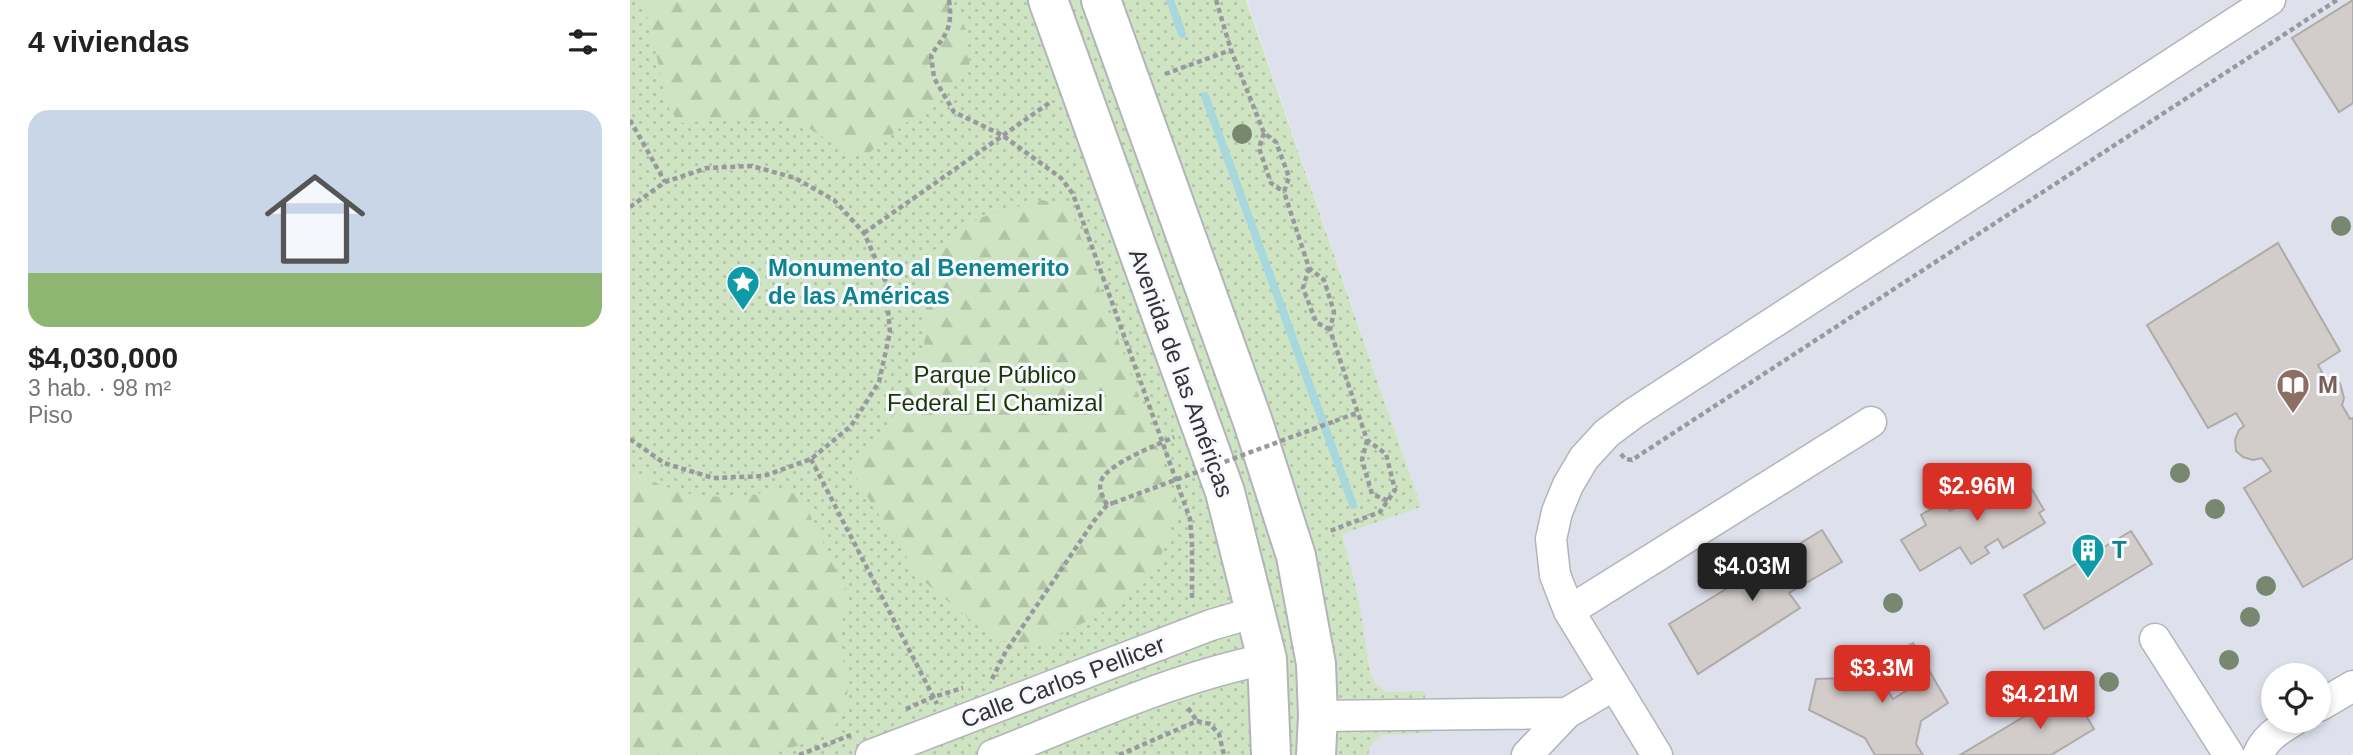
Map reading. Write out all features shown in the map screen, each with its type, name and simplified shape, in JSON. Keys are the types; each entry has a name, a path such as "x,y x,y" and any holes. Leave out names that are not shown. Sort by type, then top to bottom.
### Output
{"highway":[{"name":"Avenida de las Américas","path":"1048,0 1225,492 1267,659 1271,755"},
{"name":"Avenida de las Américas","path":"1101,0 1253,422 1296,556 1316,664 1316,755"}],"street":[{"path":"1657,755 1569,611 1555,575 1551,539 1557,512 1568,485 1584,458 1607,433 2270,0"},
{"path":"1569,611 1871,422"},
{"name":"Calle Carlos Pellicer","path":"871,755 1210,625 1256,612"},
{"path":"2155,639 2229,755"},
{"name":"Calle Carlos Pellicer","path":"993,755 1187,680 1227,667 1267,659"},
{"path":"1527,755 1567,713 1614,685"},
{"path":"2331,699 2353,686"},
{"path":"1318,716 1567,713"},
{"path":"2258,755 2264,742 2273,733"}],"path":[{"path":"949,0 951,10 948,31 931,55 934,78 954,112 1002,135 1061,178 1073,194 1190,519 1192,601"},
{"path":"1216,0 1231,50 1264,133 1276,142 1289,177 1284,192 1309,268 1324,280 1334,312 1330,330 1367,440 1362,460 1372,494 1389,501"},
{"path":"1164,74 1231,50"},
{"path":"864,233 1051,101 1080,92"},
{"path":"630,120 665,182"},
{"path":"1264,133 1259,148 1271,183 1284,192"},
{"path":"630,206 665,182 708,168 752,166 795,178 834,201 864,233 886,280 890,332 879,382 852,426 811,458 764,476 713,478 664,463 630,439"},
{"path":"1309,268 1303,288 1316,322 1330,330"},
{"path":"992,679 1006,651 1094,521 1110,504 1359,412"},
{"path":"1110,504 1100,490 1102,479 1125,461 1178,436"},
{"path":"1330,531 1380,512 1395,490 1386,454 1367,440"},
{"path":"811,458 947,726"},
{"path":"1187,707 1197,722"},
{"path":"1119,755 1197,722 1210,724 1219,734 1224,755"}],"shaded area":[{"path":"1247,0 2353,0 2353,752 2350,755 1368,755 1372,743 1382,735 1431,732 1375,683 1370,672 1358,595 1342,534 1421,507"}],"green space":[{"name":"Parque Público Federal El Chamizal","path":"630,0 1246,0 1421,507 1342,534 1358,595 1370,672 1375,683 1386,692 1424,691 1431,733 1382,735 1372,743 1368,755 630,755"},
{"path":"643,0 952,0 967,32 970,71 869,153 847,152 810,129 782,120 745,118 680,123 669,108"},
{"path":"1041,200 1069,205 1179,507 1161,556 1111,608 1040,646 995,640 921,579 857,481 854,464 880,437 905,394 924,346 926,308 915,276 922,259 979,218"},
{"path":"630,468 660,485 700,497 746,496 784,489 801,497 849,595 837,643 850,678 844,710 830,734 771,755 630,755"}],"building":[{"path":"2353,0 2353,103 2339,112 2292,38"},
{"name":"M","path":"2278,243 2340,351 2318,365 2325,378 2331,377 2340,383 2344,398 2342,405 2350,419 2353,418 2353,558 2303,587 2244,488 2271,471 2262,458 2253,460 2236,451 2235,440 2244,426 2236,413 2208,428 2147,325"},
{"path":"2020,469 2044,510 2039,513 2045,523 2003,548 1998,539 1985,547 1989,553 1971,564 1960,547 1920,571 1901,540 1926,525 1921,515 1945,501 1950,511"},
{"path":"1822,530 1842,562 1789,593 1800,608 1698,674 1669,624"},
{"name":"T","path":"2131,531 2152,564 2044,629 2024,595"},
{"path":"1913,643 1948,703 1921,721 1916,744 1923,755 1875,755 1865,738 1809,710 1816,679 1879,677 1893,699 1909,689 1890,656"},
{"path":"2070,689 2094,729 2051,755 1960,755"}],"waterway":[{"path":"1170,0 1182,34"},
{"path":"1205,96 1353,505"}],"place":[{"name":"Monumento al Benemerito de las Américas","path":"743,312"},
{"name":"M","path":"2293,415"},
{"name":"T","path":"2088,580"}]}
